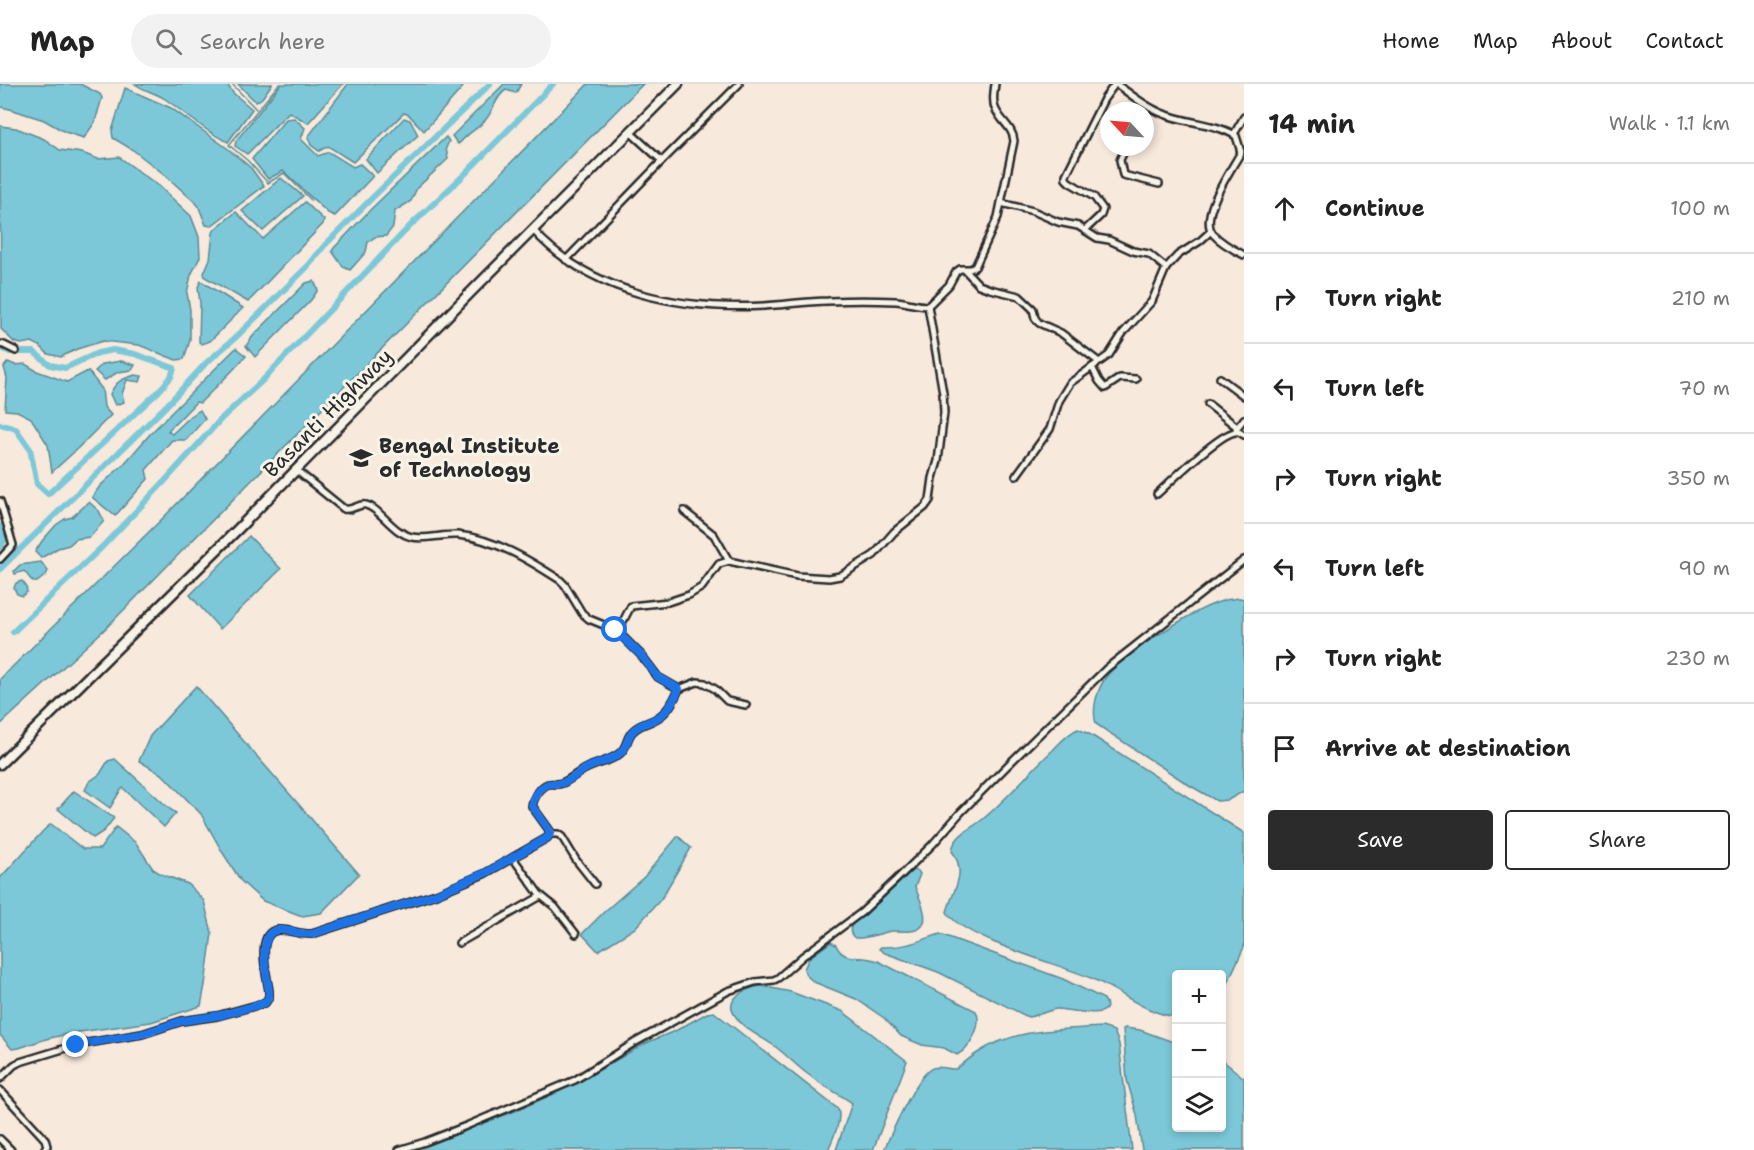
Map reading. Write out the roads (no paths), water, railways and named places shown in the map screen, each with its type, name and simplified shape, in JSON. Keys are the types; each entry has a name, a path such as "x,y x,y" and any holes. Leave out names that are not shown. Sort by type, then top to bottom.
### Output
{"main road":[{"name":"Basanti Highway","path":"0,764 297,470 678,84"}],"street":[{"path":"566,260 739,84"},
{"path":"928,306 949,285 956,272 960,269 975,267 994,229 1014,141 1013,134 995,108 995,84"},
{"path":"1085,230 1101,215 1103,209 1094,197 1069,182 1066,175 1104,99 1115,84 1138,102"},
{"path":"1016,476 1050,429 1059,401 1067,387 1073,380 1108,355 1123,333 1152,301 1166,268 1178,255 1200,241 1210,231 1210,212 1213,200 1241,152 1234,134 1154,111"},
{"path":"1234,134 1244,117"},
{"path":"631,133 662,161"},
{"path":"1121,156 1123,175 1160,184"},
{"path":"1001,203 1074,225 1097,238 1108,240 1133,251 1149,254 1166,268"},
{"path":"533,230 566,260 587,272 631,291 673,302 763,306 804,301 855,300 895,301 928,306"},
{"path":"1210,231 1231,249 1244,255"},
{"path":"965,270 979,285 1019,296 1033,309 1035,318 1039,322 1061,333 1100,362"},
{"path":"618,631 632,606 668,602 689,595 709,580 719,564 729,561 797,576 836,578 874,555 894,532 925,507 930,500 938,461 944,413 943,393 928,306"},
{"path":"0,344 16,351"},
{"path":"1092,368 1105,388 1120,378 1136,379"},
{"path":"1220,378 1244,396"},
{"path":"1208,404 1235,430 1244,435"},
{"path":"1157,494 1214,444 1235,430 1244,419"},
{"path":"297,470 344,509 351,510 363,504 368,506 404,534 418,537 462,536 487,541 560,580 582,613 589,619 618,631 658,677 679,689"},
{"path":"0,501 13,545 0,559"},
{"path":"684,511 714,535 729,561"},
{"path":"399,1150 466,1126 574,1080 634,1043 728,991 755,982 778,978 803,956 862,912 895,881 932,845 961,812 1107,668 1244,560"},
{"path":"550,834 532,806 533,800 540,791 548,784 562,783 585,769 606,762 620,754 626,747 631,732 659,718 671,704 679,689 697,682 705,683 715,688 727,701 746,705"},
{"path":"0,1079 20,1062 63,1048 142,1034 182,1021 222,1015 265,1003 269,997 269,991 264,947 272,932 279,930 308,935 427,897 483,874 547,838 550,834"},
{"path":"550,834 562,837 576,860 596,884"},
{"path":"513,858 541,896 555,907 576,934"},
{"path":"459,943 541,896"},
{"path":"0,1090 45,1139 47,1146 44,1150"},
{"path":"0,1139 10,1150"}],"water":[{"path":"0,84 80,84 100,94 102,98 95,122 84,138 65,132 44,120 0,107"},
{"path":"135,84 227,84 233,93 252,109 228,142 203,128 173,104"},
{"path":"238,84 272,84 262,98 256,102"},
{"path":"281,84 343,84 308,123 289,112 247,154 235,146 236,141"},
{"path":"348,84 460,84 463,87 424,131 409,115 404,113 353,162 328,146 319,151 311,145 308,137"},
{"path":"504,84 521,84 516,93 506,90 497,99 485,120 458,144 452,136"},
{"path":"588,84 643,84 106,628 0,725 0,679 163,518"},
{"path":"125,88 171,108 251,168 264,186 211,226 206,225 198,205 165,175 133,150 113,138 112,131"},
{"path":"294,118 305,128 301,139 318,156 329,152 353,167 360,164 373,176 335,216 328,213 283,171 268,179 252,159 286,119"},
{"path":"404,118 410,120 418,135 377,173 366,159"},
{"path":"0,126 16,128 44,139 60,150 82,153 98,159 119,157 159,186 191,216 199,237 200,257 191,275 187,293 190,310 190,340 184,359 176,360 139,345 103,341 61,357 48,354 32,342 21,344 14,342 1,329"},
{"path":"446,137 449,141 446,148 448,159 417,188 411,201 395,211 393,227 386,236 375,237 368,242 366,252 350,270 343,267 332,251 334,248"},
{"path":"281,178 303,196 263,231 242,211"},
{"path":"305,202 324,220 323,224 248,302 205,277 213,233 236,212 263,239"},
{"path":"201,281 243,308 210,341 202,344 199,342 198,287"},
{"path":"314,281 318,290 311,300 255,357 246,346 253,336 306,283"},
{"path":"236,348 246,356 200,403 196,402 168,431 172,434 200,410 205,419 186,440 172,440 146,470 148,479 115,516 92,497 151,433"},
{"path":"121,361 135,365 132,370 118,372 105,380 95,371 103,364"},
{"path":"8,362 15,365 25,364 67,382 88,371 102,389 104,407 111,415 52,472 48,445 31,418 17,411 5,410 7,378 4,367"},
{"path":"135,375 142,376 140,382 127,380 122,394 124,402 115,405 110,394 112,390 120,381"},
{"path":"89,502 99,511 104,521 90,537 76,539 69,545 58,548 41,558 35,552 42,541 56,525 72,517"},
{"path":"249,536 281,569 220,629 190,595"},
{"path":"41,562 48,571 37,582 33,582 24,571 15,574 14,571 20,565"},
{"path":"22,581 27,592 22,596 17,594 14,588 16,583"},
{"path":"1244,599 1244,791 1228,800 1217,801 1096,724 1095,707 1104,680 1112,670 1140,647 1194,613 1224,600"},
{"path":"196,686 359,874 321,913 302,916 263,901 241,881 201,814 163,775 139,761 150,736"},
{"path":"1078,729 1091,735 1244,833 1244,947 1226,986 1226,970 1172,970 1172,1016 1144,1007 1093,979 992,942 957,922 947,912 959,874 957,859 952,851 953,845 964,833 992,811 1071,733"},
{"path":"115,759 176,813 164,827 123,788 110,808 85,790 89,782 100,774 108,761"},
{"path":"74,791 114,818 104,831 93,838 58,809"},
{"path":"51,824 83,849 100,849 116,827 136,843 153,869 188,884 204,901 212,933 201,1006 151,1022 72,1033 19,1048 12,1049 0,1035 0,878"},
{"path":"678,836 691,848 661,899 635,928 598,951 582,934 644,877"},
{"path":"914,870 920,874 915,887 924,910 925,917 921,927 913,931 892,931 869,937 853,937 850,931 852,925"},
{"path":"940,934 1063,979 1104,999 1107,1006 1104,1011 1098,1012 1056,1009 1028,1017 938,972 879,949 911,944"},
{"path":"831,942 844,954 878,961 976,1011 978,1023 971,1042 957,1055 944,1048 922,1045 901,1036 884,1018 856,999 814,982 806,975 804,969 809,958"},
{"path":"761,986 791,992 842,1011 907,1061 873,1150 836,1150 852,1103 814,1079 778,1049 748,1029 736,1017 732,1011 734,1000 743,992"},
{"path":"714,1012 838,1109 838,1124 828,1150 411,1150 518,1110 575,1084 644,1044 677,1030 707,1013"},
{"path":"1102,1027 1114,1031 1119,1044 1132,1150 884,1150 913,1091 920,1080 933,1068 956,1069 993,1044 1023,1034"},
{"path":"1123,1029 1140,1030 1172,1042 1172,1132 1226,1132 1226,1063 1244,1078 1244,1150 1142,1150 1137,1115 1127,1080"}],"waterway":[{"path":"232,84 256,109"},
{"path":"279,84 229,145 268,183 284,173 311,200"},
{"path":"0,569 166,406 206,363 235,338 309,265 324,246 373,197 490,84"},
{"path":"13,632 102,547 222,418 263,380 409,227 464,175 553,84"},
{"path":"0,347 10,352 34,352 50,365 65,368 98,353 113,350 135,354 174,368 171,377 158,392 48,494 37,484 30,449 16,429 0,424"},
{"path":"0,526 4,541 0,547"}],"place":[{"name":"Bengal Institute of Technology","path":"361,458"}]}
